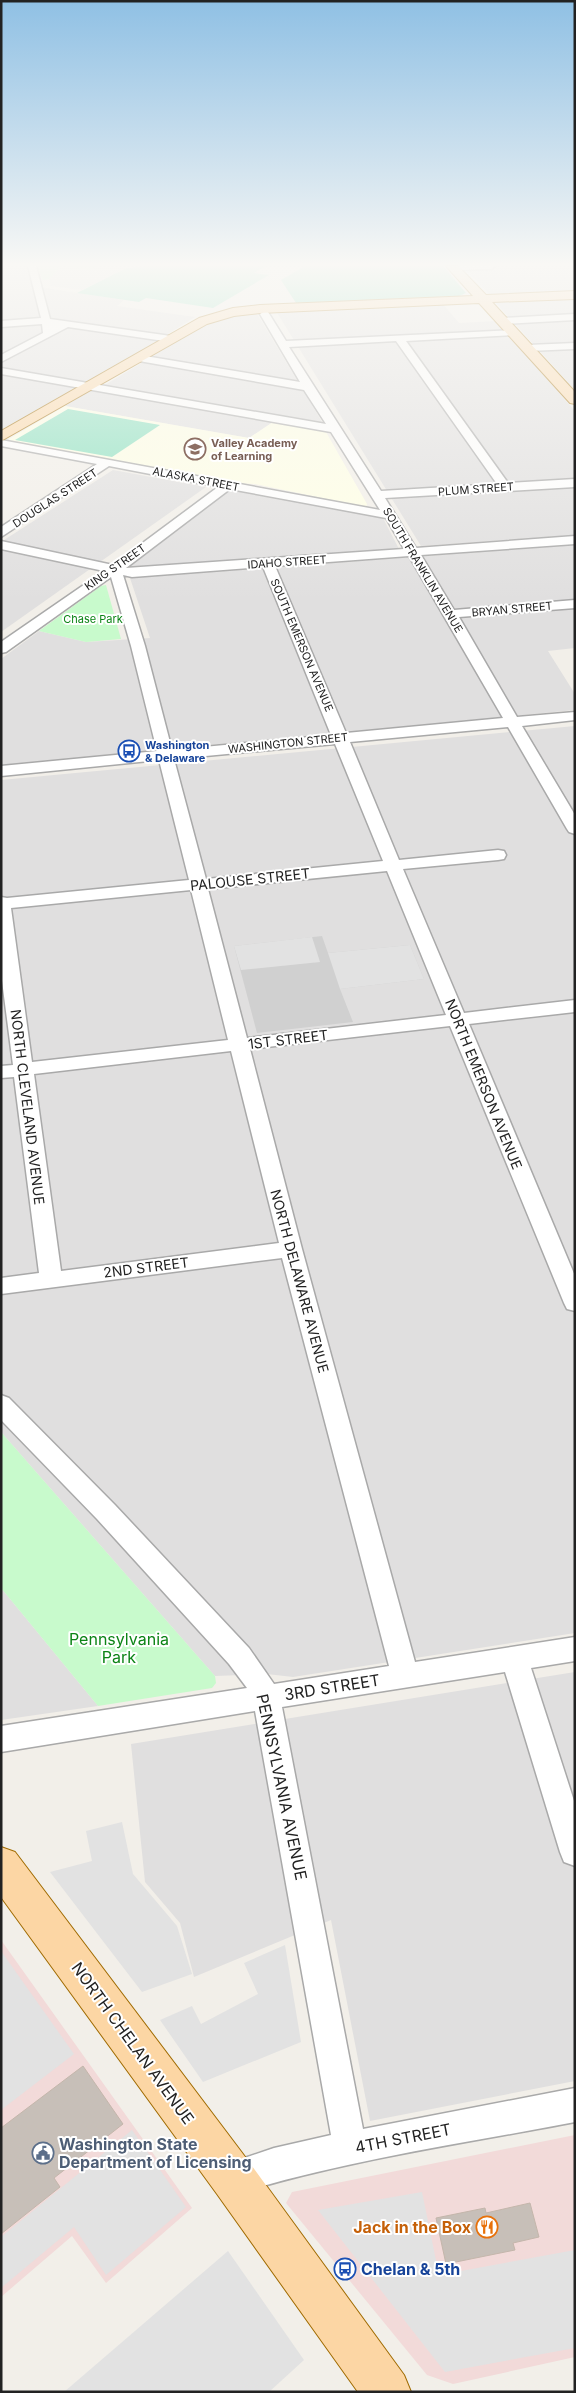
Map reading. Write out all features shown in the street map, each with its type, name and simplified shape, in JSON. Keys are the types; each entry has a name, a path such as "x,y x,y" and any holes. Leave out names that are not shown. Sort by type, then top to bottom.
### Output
{"main road":[{"path":"1,437 103,378"},
{"path":"555,378 575,400"},
{"name":"NORTH CHELAN AVENUE","path":"1,1865 233,2178 387,2392"}],"street":[{"path":"43,378 334,429"},
{"path":"254,378 308,387"},
{"name":"SOUTH FRANKLIN AVENUE","path":"303,378 450,614 575,829"},
{"path":"427,378 505,487"},
{"name":"ALASKA STREET","path":"1,443 390,515"},
{"name":"DOUGLAS STREET","path":"1,533 108,462"},
{"name":"PLUM STREET","path":"377,495 575,482"},
{"name":"KING STREET","path":"1,649 100,578 115,570 228,485"},
{"name":"IDAHO STREET","path":"1,545 132,573 575,540"},
{"name":"SOUTH EMERSON AVENUE","path":"268,564 394,865"},
{"name":"NORTH DELAWARE AVENUE","path":"115,570 138,646 291,1249 404,1676"},
{"name":"BRYAN STREET","path":"450,614 575,604"},
{"name":"WASHINGTON STREET","path":"1,771 575,716"},
{"name":"PALOUSE STREET","path":"1,903 498,856"},
{"name":"NORTH EMERSON AVENUE","path":"394,865 575,1303"},
{"name":"NORTH CLEVELAND AVENUE","path":"1,903 51,1280"},
{"name":"1ST STREET","path":"1,1072 575,1006"},
{"name":"2ND STREET","path":"1,1286 291,1249"},
{"name":"PENNSYLVANIA AVENUE","path":"1,1404 106,1512 239,1656 257,1680 266,1697 350,2148"},
{"name":"3RD STREET","path":"1,1739 575,1649"},
{"path":"515,1659 575,1852"},
{"name":"4TH STREET","path":"233,2178 274,2164 575,2105"}],"shaded area":[{"path":"1,378 94,378 1,430"},
{"path":"117,378 296,378 324,425 105,385"},
{"path":"317,378 546,378 575,411 575,535 421,546"},
{"path":"564,378 575,378 575,390"},
{"path":"92,389 273,422 249,438 65,406"},
{"name":"Valley Academy of Learning","path":"65,406 249,438 273,422 320,430 326,432 367,504 366,507 255,484 234,483 9,441 9,439"},
{"path":"113,470 206,487 1,632 1,542"},
{"path":"230,490 383,518 399,549 131,569 128,564"},
{"path":"575,545 575,648 548,651 575,694 575,710 1,765 1,659 39,631 86,642 150,638 130,578"},
{"path":"575,726 575,1633 293,1677 267,1674 215,1676 1,1432 1,780"},
{"path":"322,936 328,953 410,945 424,979 340,989 353,1022 257,1033 234,946"},
{"path":"312,937 320,962 241,970 234,946"},
{"path":"410,945 424,979 340,989 328,953"},
{"path":"1,1588 98,1706 1,1720"},
{"path":"575,1672 575,2081 370,2121 331,1920 194,1977 180,1923 145,1882 131,1744"},
{"path":"122,1822 133,1874 177,1926 192,1974 142,1992 50,1872 92,1861 86,1831"},
{"path":"1,1940 192,2208 106,2283 72,2236 1,2297"},
{"path":"285,1945 301,2042 203,2082 160,2020 192,2006 201,2024 258,1994 244,1963"},
{"path":"1,1951 74,2054 1,2110"},
{"path":"132,2130 186,2207 106,2275 74,2227 1,2288 1,2237"},
{"path":"575,2135 575,2357 453,2384 427,2375 286,2203 292,2192"},
{"path":"422,2192 439,2275 575,2250 575,2348 445,2372 318,2210"},
{"path":"228,2251 304,2360 269,2392 64,2392"}],"green space":[{"path":"68,409 160,425 112,457 15,440"},
{"name":"Chase Park","path":"106,585 121,639 86,642 39,631 101,586"},
{"name":"Pennsylvania Park","path":"1,1432 215,1676 216,1683 212,1688 98,1706 1,1588"}],"building":[{"name":"Washington State Department of Licensing","path":"83,2066 123,2124 54,2178 60,2187 1,2234 1,2128"},
{"name":"Jack in the Box","path":"530,2203 539,2237 513,2243 515,2250 446,2264 436,2218 485,2208 486,2213"}],"place":[{"name":"Valley Academy of Learning","path":"195,449"},
{"name":"Washington & Delaware","path":"129,751"},
{"name":"Washington State Department of Licensing","path":"43,2153"},
{"name":"Jack in the Box","path":"487,2227"},
{"name":"Chelan & 5th","path":"345,2269"}]}
